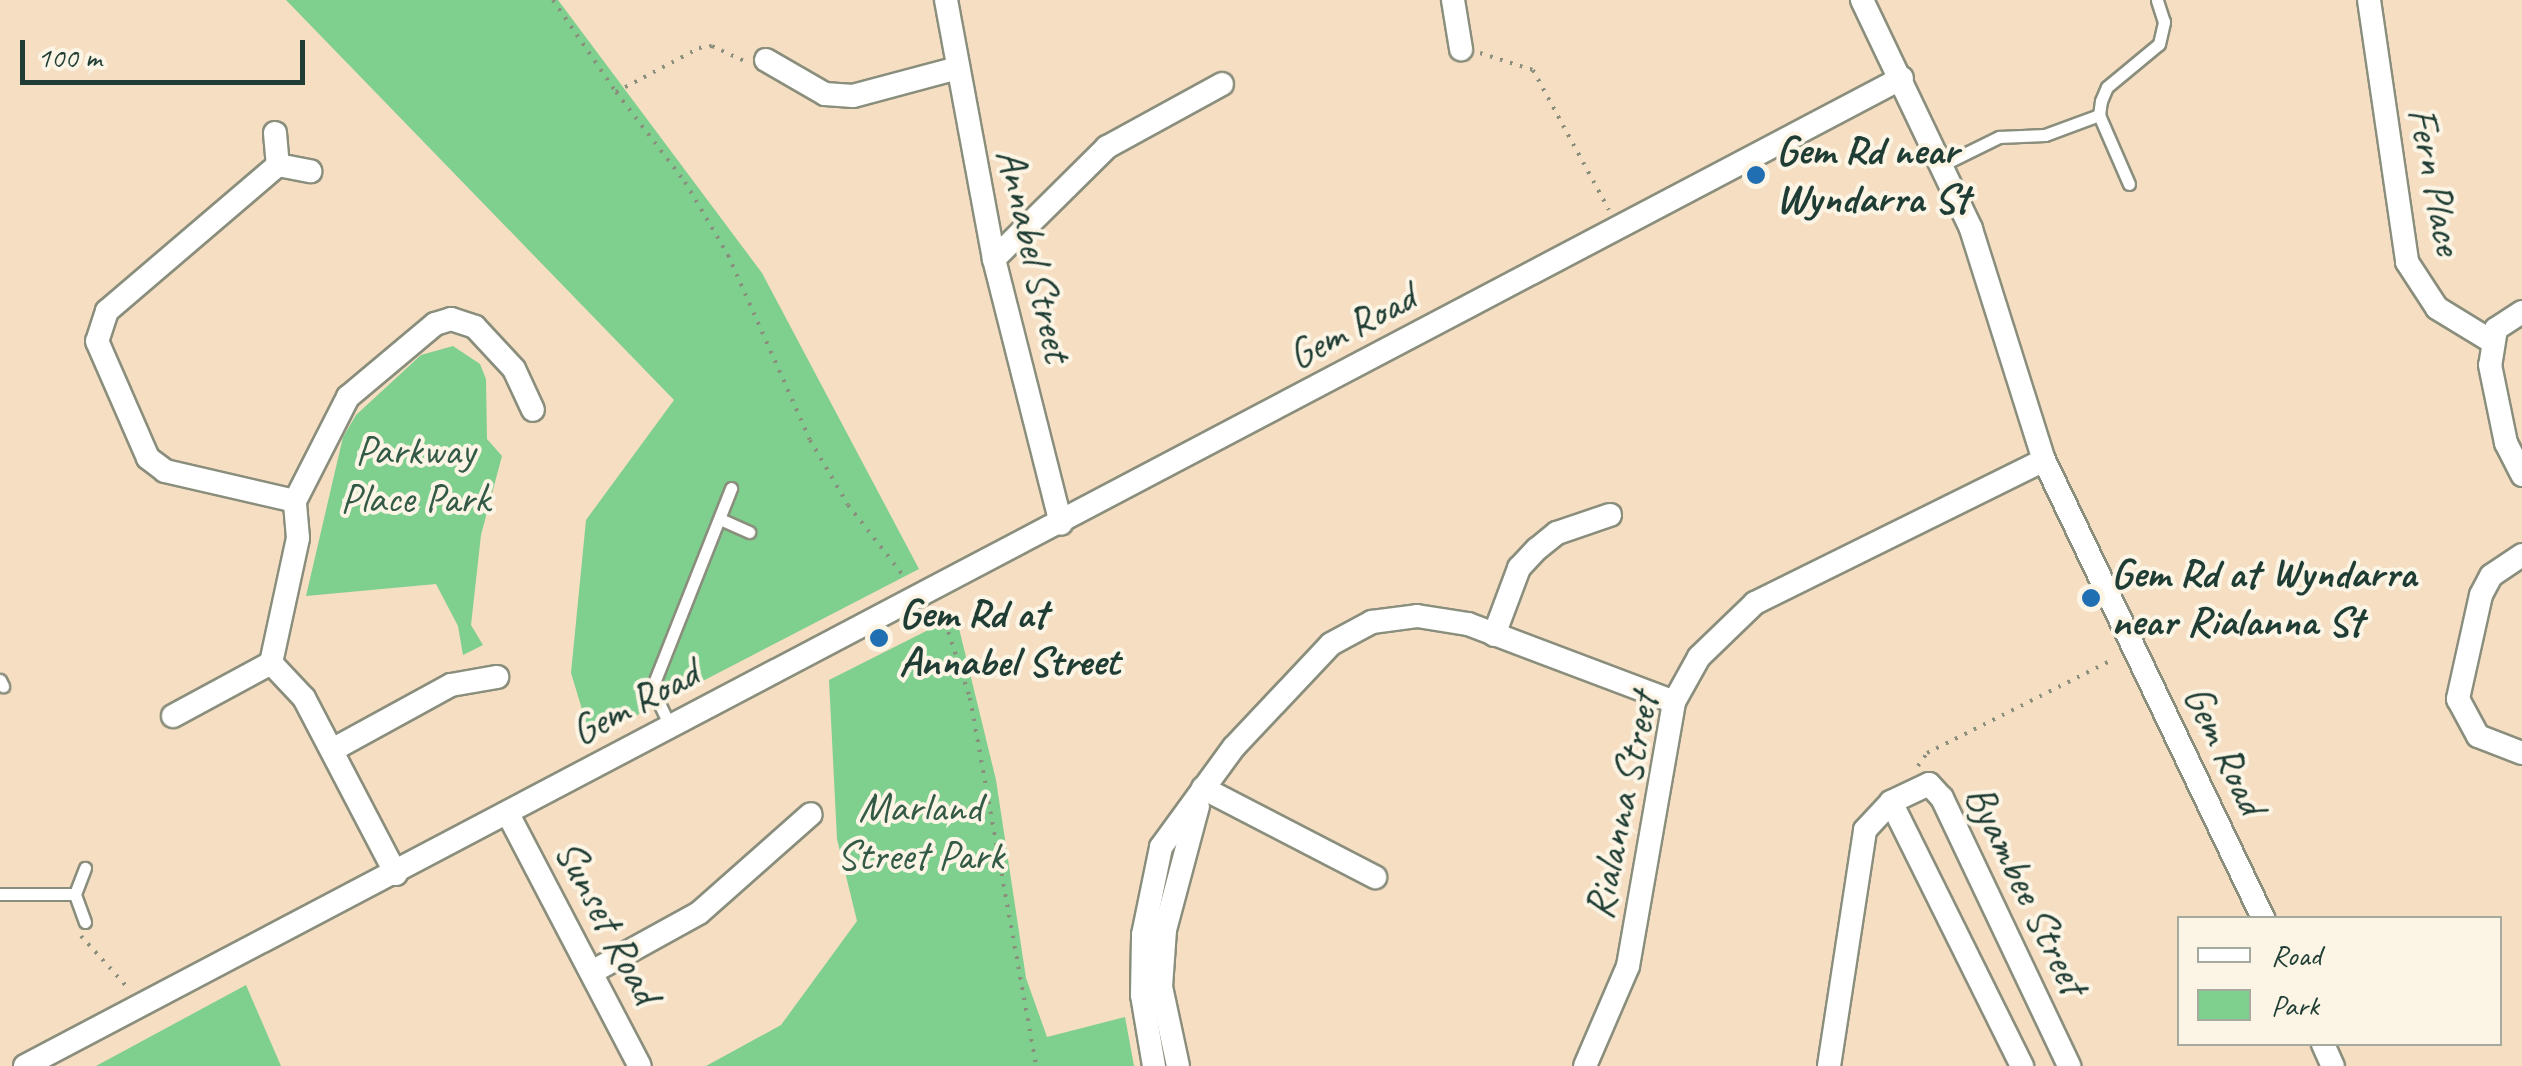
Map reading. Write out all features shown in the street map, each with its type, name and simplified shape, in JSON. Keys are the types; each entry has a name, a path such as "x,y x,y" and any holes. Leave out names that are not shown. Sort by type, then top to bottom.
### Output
{"street":[{"name":"Annabel Street","path":"946,0 954,68 994,259 1061,524"},
{"path":"1453,0 1461,49"},
{"path":"1862,0 1902,78"},
{"name":"Fern Place","path":"2370,0 2407,262 2437,308 2491,341"},
{"path":"766,60 825,94 853,96 954,68"},
{"name":"Gem Road","path":"26,1066 1902,78 1971,229 2044,460 2262,916"},
{"path":"994,259 1107,147 1222,84"},
{"path":"275,133 278,164"},
{"path":"278,164 310,172"},
{"path":"278,164 106,311 97,341 138,437 157,464 295,501"},
{"path":"2522,312 2496,329 2491,341 2502,430 2522,475"},
{"path":"173,716 271,664 298,538 295,501 348,396 436,324 451,319 476,327 514,369 532,410"},
{"name":"Rialanna Street","path":"1586,1066 1628,966 1674,702 1700,657 1756,603 2044,460"},
{"path":"1494,635 1520,568 1537,549 1557,533 1610,515"},
{"path":"2522,554 2491,576 2481,595 2458,700 2478,736 2522,753"},
{"path":"1154,1066 1142,995 1144,935 1161,847 1203,788 1331,644 1372,622 1416,616 1494,635 1674,702"},
{"path":"271,664 304,698 396,874"},
{"path":"334,749 451,685 497,678"},
{"name":"Byambee Street","path":"2022,1066 1892,802 1929,784 1942,798 2069,1066"},
{"path":"1203,788 1375,876"},
{"path":"1178,1066 1161,987 1164,930 1203,788"},
{"path":"1828,1066 1865,830 1892,802"},
{"name":"Sunset Road","path":"508,814 640,1066"},
{"path":"592,972 699,914 811,814"}],"lane":[{"path":"2128,184 2099,114 2107,87 2142,65 2163,36 2157,0"},
{"path":"1942,165 1999,138 2046,135 2099,114"},
{"path":"670,726 652,688 731,488"},
{"path":"720,520 750,532"},
{"path":"85,868 75,894 85,922"},
{"path":"0,894 75,894"}],"path":[{"path":"552,0 685,182 728,255 810,440 848,506 945,622 970,698 1036,1066"},
{"path":"616,92 699,48 712,46 741,61 766,60"},
{"path":"1461,49 1533,70 1619,228"},
{"path":"1892,802 1927,753 2134,650"},
{"path":"85,922 80,935 128,990"}],"green space":[{"path":"286,0 558,0 762,273 919,569 591,739 571,673 586,520 674,400"},
{"name":"Parkway Place Park","path":"453,346 480,364 486,379 487,439 502,456 481,535 471,625 483,645 463,655 458,626 436,584 306,596 343,437 356,415 421,355"},
{"name":"Marland Street Park","path":"956,616 996,780 1026,978 1047,1037 1125,1017 1134,1066 706,1066 781,1025 857,921 837,839 829,680"},
{"path":"246,985 281,1066 96,1066"}],"place":[{"name":"Gem Rd near Wyndarra St","path":"1756,175"},
{"name":"Gem Rd at Wyndarra near Rialanna St","path":"2091,598"},
{"name":"Gem Rd at Annabel Street","path":"879,638"}]}
